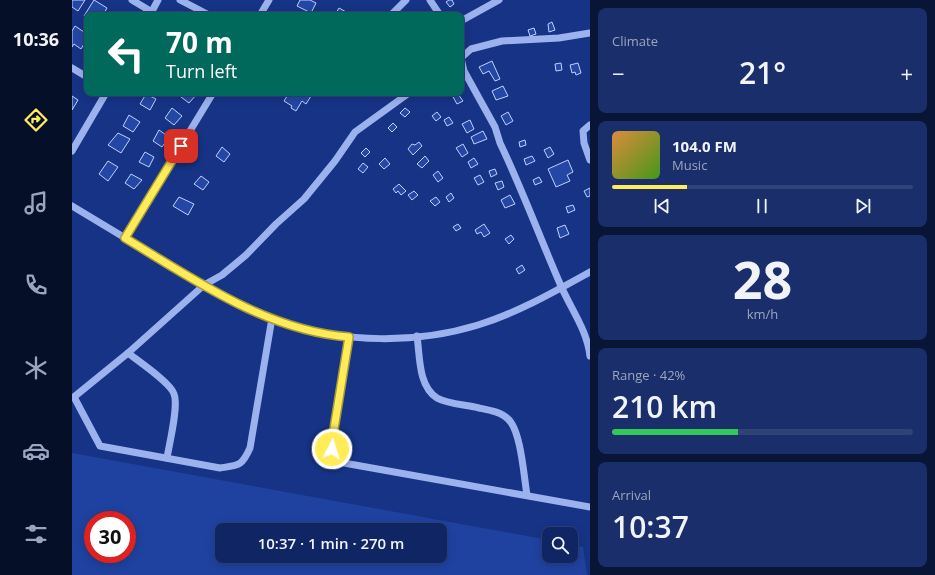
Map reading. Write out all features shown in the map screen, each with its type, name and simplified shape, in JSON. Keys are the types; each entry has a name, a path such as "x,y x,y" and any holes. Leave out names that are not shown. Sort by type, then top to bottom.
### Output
{"street":[{"path":"132,0 150,12"},
{"path":"152,12 158,0"},
{"path":"180,0 203,12"},
{"path":"262,12 269,0"},
{"path":"430,0 438,12"},
{"path":"464,19 499,0"},
{"path":"394,12 404,1"},
{"path":"464,55 471,49 502,41 559,38 590,33"},
{"path":"72,68 84,75"},
{"path":"464,71 495,127 561,288 583,330 589,346 590,356"},
{"path":"72,151 104,96"},
{"path":"125,238 211,96"},
{"path":"272,318 250,448 243,462 233,466 220,468 100,446 74,397 128,353 204,285 222,275 246,255 276,224 304,199 335,161 355,132 405,96"},
{"path":"590,125 583,131 584,144 590,160"},
{"path":"72,206 240,305 282,322 320,333 349,337 397,338 449,332 478,325 514,312 590,272"},
{"path":"418,336 422,378 427,389 432,394 438,398 451,402 492,410 508,419 515,430 518,441 527,495"},
{"path":"349,337 332,449 337,458 344,463 590,506"},
{"path":"128,353 166,383 174,393 175,407 167,458"}],"shaded area":[{"path":"72,453 542,539 542,563 578,563 578,546 583,547 587,575 72,575"}],"building":[{"path":"72,0 85,0 78,11 72,7"},
{"path":"94,0 107,8 105,12 86,12"},
{"path":"300,0 310,0 316,3 312,12 297,6"},
{"path":"452,0 454,4 450,7 446,2"},
{"path":"339,8 346,12 337,12"},
{"path":"552,22 555,30 549,32 548,24"},
{"path":"75,26 84,32 84,44 81,49 74,44 72,47 72,31"},
{"path":"534,28 536,34 530,36 528,30"},
{"path":"492,61 500,79 495,81 489,71 483,74 479,67"},
{"path":"561,63 562,70 556,71 555,64"},
{"path":"578,63 581,73 576,75 575,72 572,73 570,65"},
{"path":"503,86 508,96 496,100 492,91"},
{"path":"72,96 78,100 72,110"},
{"path":"145,96 150,96 156,99 150,110 140,104"},
{"path":"182,96 195,96 189,103"},
{"path":"287,96 311,96 306,104 302,101 296,111 291,108 292,106 284,101"},
{"path":"459,96 463,101 457,104 453,97"},
{"path":"172,108 182,116 174,125 165,118"},
{"path":"405,108 410,112 405,117 400,113"},
{"path":"437,112 441,117 436,121 432,116"},
{"path":"508,112 513,121 506,125 501,116"},
{"path":"129,115 140,122 133,132 123,126"},
{"path":"449,117 453,123 447,126 444,120"},
{"path":"470,120 474,129 467,133 462,124"},
{"path":"393,123 397,127 392,132 388,128"},
{"path":"159,130 169,137 162,147 153,141"},
{"path":"483,131 487,139 474,144 471,137"},
{"path":"118,133 130,139 121,153 108,145"},
{"path":"525,140 526,145 520,147 519,142"},
{"path":"419,142 422,146 413,155 408,149 412,144 415,145"},
{"path":"463,144 468,153 462,157 456,148"},
{"path":"222,147 230,154 224,162 216,156"},
{"path":"550,147 554,154 548,158 544,150"},
{"path":"366,148 370,152 365,157 361,153"},
{"path":"145,152 154,157 149,167 139,162"},
{"path":"425,156 429,161 422,168 417,164"},
{"path":"532,156 535,161 526,165 524,159"},
{"path":"385,158 390,164 384,169 379,164"},
{"path":"474,158 478,164 471,168 468,162"},
{"path":"568,160 573,172 567,175 570,181 556,187 548,169"},
{"path":"108,161 118,167 108,181 99,174"},
{"path":"363,163 368,167 363,173 358,169"},
{"path":"495,169 497,174 491,177 489,171"},
{"path":"438,171 443,178 438,182 433,175"},
{"path":"131,174 142,180 134,189 125,183"},
{"path":"480,175 484,182 478,185 474,178"},
{"path":"201,176 209,182 203,190 194,184"},
{"path":"539,177 542,182 535,185 533,180"},
{"path":"502,181 504,187 498,190 495,183"},
{"path":"399,184 406,191 401,195 398,191 396,193 393,189"},
{"path":"590,188 590,196 587,197 584,191"},
{"path":"414,191 418,195 412,200 408,195"},
{"path":"451,193 454,198 449,202 446,197"},
{"path":"510,195 515,204 505,208 501,200"},
{"path":"179,197 194,204 188,215 173,206"},
{"path":"436,197 440,202 435,206 430,201"},
{"path":"573,205 575,210 568,213 566,207"},
{"path":"458,224 461,228 456,231 453,227"},
{"path":"484,224 490,233 484,237 481,232 477,234 475,230"},
{"path":"565,225 569,234 560,238 557,228"},
{"path":"511,235 514,239 509,244 505,239"},
{"path":"522,265 525,270 519,274 516,269"}],"route":[{"path":"181,146 125,238 220,295 249,309 298,327 320,333 349,337 332,449"}]}
